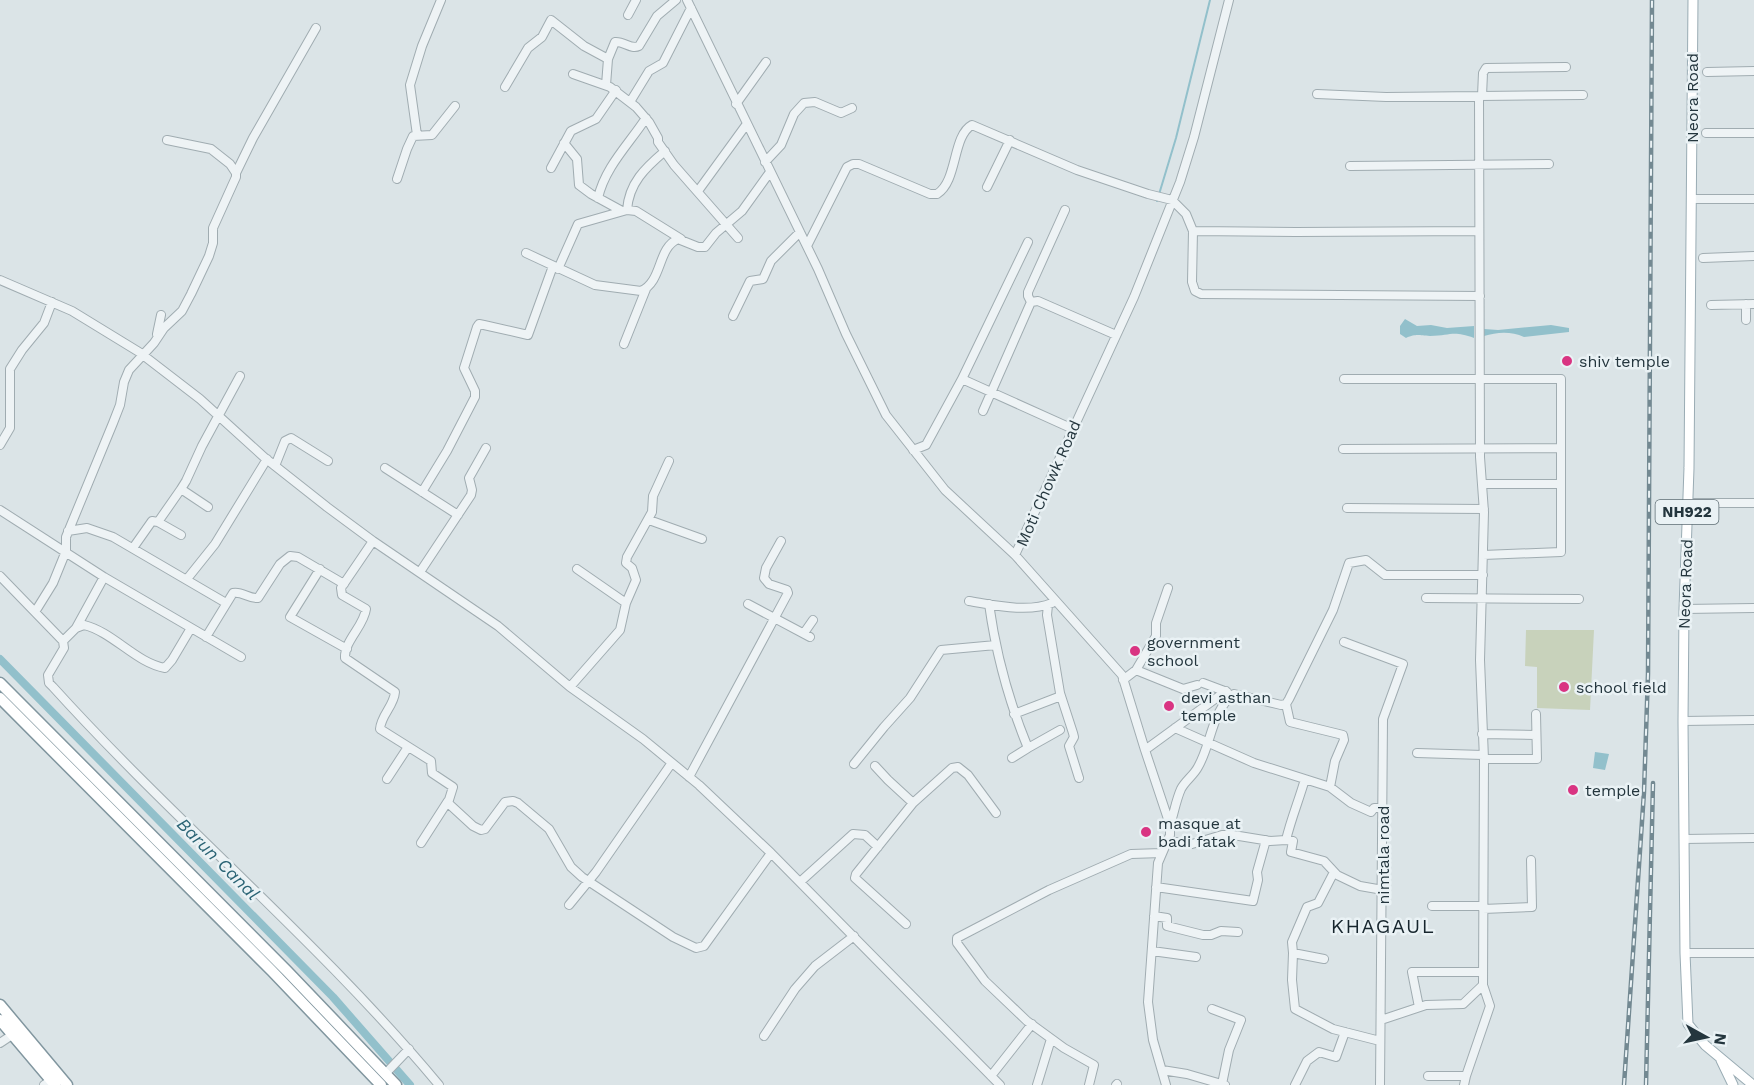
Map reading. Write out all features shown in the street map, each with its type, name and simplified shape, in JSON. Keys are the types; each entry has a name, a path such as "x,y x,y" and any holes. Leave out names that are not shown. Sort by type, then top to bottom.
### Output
{"highway":[{"path":"0,683 388,1071 396,1085"},
{"path":"0,698 272,971 381,1085"},
{"path":"0,1005 50,1083"},
{"path":"0,1020 17,1032 67,1085"}],"main road":[{"name":"Neora Road","path":"1693,0 1688,503 1684,609 1684,953 1688,1024 1705,1046 1721,1060"},
{"path":"1721,1060 1733,1085"},
{"path":"1721,1060 1753,1085"}],"street":[{"path":"417,135 410,90 411,79 441,0"},
{"path":"628,15 636,0"},
{"path":"606,86 608,59 615,42 622,42 633,47 639,46 657,16 676,0"},
{"path":"687,0 807,246 846,334 886,415 945,490 1015,555"},
{"name":"Moti Chowk Road","path":"1166,1085 1153,1040 1148,1002 1158,863 1167,841 1170,825 1144,750 1122,675 1052,603 1015,555 1134,297 1172,200 1194,137 1229,0"},
{"path":"630,102 649,71 663,63 691,8"},
{"path":"505,87 528,48 542,37 551,20 584,45 608,59"},
{"path":"35,612 53,583 66,551 68,531 120,405 126,375 182,310 191,294 209,256 213,243 213,228 232,188 236,173 253,138 316,28"},
{"path":"736,104 766,62"},
{"path":"1428,1076 1465,1081 1490,1006 1483,985 1484,757 1480,660 1484,509 1480,448 1479,166 1480,96 1483,73 1486,68 1566,67"},
{"path":"1707,72 1754,71"},
{"path":"573,74 616,90 630,102 646,118 674,165 738,238"},
{"path":"551,168 571,131 596,120 616,90"},
{"path":"1317,94 1386,97 1583,95"},
{"path":"765,162 781,145 794,114 804,103 815,102 842,113 852,108"},
{"path":"397,178 413,136 432,135 455,106"},
{"path":"598,198 605,178 624,147 646,118"},
{"path":"698,191 747,125"},
{"path":"807,246 847,167 853,164 930,194 938,194 946,186 967,128 976,125 1077,170 1172,200 1186,214 1193,231 1192,282 1195,291 1201,294 1480,296"},
{"path":"1706,133 1754,133"},
{"path":"167,140 211,149 230,164 236,173"},
{"path":"987,187 1010,140"},
{"path":"564,143 577,159 579,185 598,198 625,210 636,211 682,240 698,247 705,247 716,233 742,211 770,172"},
{"path":"625,210 640,174 665,150"},
{"path":"1350,166 1550,164"},
{"path":"1691,199 1754,199"},
{"path":"422,492 447,451 475,397 475,391 464,368 479,324 528,335 556,268 578,224 625,210"},
{"path":"1031,302 1028,292 1065,210"},
{"path":"1193,231 1479,231"},
{"path":"733,316 750,280 763,279 771,261 800,232"},
{"path":"624,344 646,289 656,277 670,244 674,240 682,240"},
{"path":"913,450 926,445 962,379 1028,242"},
{"path":"526,254 601,286 637,292 646,289"},
{"path":"1703,258 1754,256"},
{"path":"0,280 52,302 93,323 142,354 219,415 275,466 373,541 498,626 570,687 643,740 709,793 1000,1085"},
{"path":"1031,302 1038,301 1116,335"},
{"path":"0,445 10,428 10,369 21,350 44,323 52,302"},
{"path":"983,411 1031,302"},
{"path":"1712,305 1750,304 1746,320"},
{"path":"157,338 160,315"},
{"path":"158,522 181,489 240,376"},
{"path":"962,379 1072,429"},
{"path":"1344,379 1561,379 1561,552 1483,555"},
{"path":"275,466 285,441 291,438 328,461"},
{"path":"420,572 471,495 470,474 486,448"},
{"path":"1343,449 1561,448"},
{"path":"187,579 215,544 267,459"},
{"path":"570,687 620,630 626,603 636,585 632,568 626,563 627,556 649,520 653,496 669,461"},
{"path":"385,468 458,515"},
{"path":"1482,484 1562,484"},
{"path":"181,489 208,507"},
{"path":"1688,503 1754,503"},
{"path":"1347,508 1484,509"},
{"path":"0,510 104,577 241,657"},
{"path":"649,520 702,539"},
{"path":"134,548 152,521 181,535"},
{"path":"68,531 81,528 93,529 113,537 226,603"},
{"path":"373,541 341,588 342,595 366,609 345,658 395,692 394,700 381,722 380,729 431,761 432,773 453,787 448,801 421,843"},
{"path":"689,777 788,593 787,590 765,581 764,575 781,541"},
{"path":"206,637 233,593 258,598 280,564 290,556 298,557 344,584"},
{"path":"1330,787 1335,761 1344,740 1343,735 1290,722 1286,704 1334,610 1349,563 1366,560 1385,575 1482,575"},
{"path":"320,569 290,617 347,649"},
{"path":"577,569 626,603"},
{"path":"0,576 63,641 64,648 48,672 49,683 104,742 314,950 440,1085"},
{"path":"63,641 76,628 104,577"},
{"path":"1123,680 1136,670 1156,636 1156,623 1168,588"},
{"path":"1426,598 1580,599"},
{"path":"969,601 1010,608 1052,603 1047,615 1061,696 1074,737 1069,746 1079,778"},
{"path":"748,604 807,635 813,620"},
{"path":"989,604 996,645 1014,714 1028,748"},
{"path":"1684,609 1754,608"},
{"path":"76,628 84,625 96,629 148,661 165,668 191,628"},
{"name":"nimtala road","path":"1344,642 1403,664 1383,719 1380,1085"},
{"path":"854,764 910,698 941,650 996,645"},
{"path":"1136,670 1183,689 1200,684 1281,705 1286,704"},
{"path":"1144,750 1226,691"},
{"path":"1170,825 1182,787 1197,769 1209,744 1219,711 1228,698 1234,694"},
{"path":"1014,714 1061,696"},
{"path":"1417,753 1537,759 1536,714"},
{"path":"1683,721 1754,720"},
{"path":"1175,728 1254,763 1330,787 1351,803 1371,812 1374,808 1383,808"},
{"path":"1012,758 1060,730"},
{"path":"1482,734 1536,735"},
{"path":"387,779 408,747"},
{"path":"569,905 588,882 671,764"},
{"path":"875,766 913,803"},
{"path":"906,924 855,878 913,803 952,768 958,767 968,776 996,813"},
{"path":"1286,840 1305,778"},
{"path":"448,801 456,812 481,830 488,826 505,802 518,803 549,829 571,867 588,882 683,943 696,948 705,946 771,853"},
{"path":"800,882 854,834 865,835 878,847"},
{"path":"1167,841 1192,844 1222,835 1233,835 1293,841 1291,852 1324,861 1334,872 1360,886 1383,890"},
{"path":"1684,839 1754,838"},
{"path":"1156,888 1253,901 1258,880 1257,872 1266,840"},
{"path":"1089,1085 1094,1065 1051,1039 985,981 957,943 957,938 1049,890 1131,854 1162,853"},
{"path":"1432,906 1532,907 1531,860"},
{"path":"1334,872 1318,903 1307,907 1292,942 1295,1008 1324,1025 1380,1041"},
{"path":"1154,916 1167,918 1167,926 1203,935 1221,931 1238,932"},
{"path":"764,1036 795,989 815,966 854,936"},
{"path":"1152,951 1196,957"},
{"path":"1293,953 1324,959"},
{"path":"1684,953 1754,953"},
{"path":"1419,1007 1412,972 1483,972"},
{"path":"1380,1020 1410,1012 1419,1007 1463,1004 1483,985"},
{"path":"1162,1070 1223,1084 1229,1050 1241,1020 1212,1009"},
{"path":"991,1076 1032,1024"},
{"path":"0,1042 17,1032"},
{"path":"1295,1085 1307,1061 1319,1052 1336,1057 1345,1032"},
{"path":"1036,1085 1051,1039"},
{"path":"388,1071 408,1052"}],"green space":[{"name":"school field","path":"1526,630 1594,630 1590,710 1537,708 1537,667 1525,666"}],"water":[{"path":"1405,319 1417,326 1431,325 1447,328 1474,326 1474,338 1456,334 1416,335 1406,338 1400,334 1400,326"},
{"path":"1551,325 1569,328 1569,332 1524,337 1504,333 1484,336 1484,329 1498,330"},
{"path":"1595,752 1609,754 1605,770 1593,768"}],"waterway":[{"path":"1157,201 1176,138 1210,0"},
{"name":"Barun Canal","path":"0,659 333,997 410,1085"}],"railway":[{"path":"1624,1085 1644,792 1648,674 1652,0"},
{"path":"1646,1085 1653,783"}],"place":[{"name":"shiv temple","path":"1567,361"},
{"name":"government school","path":"1135,651"},
{"name":"school field","path":"1564,687"},
{"name":"devi asthan temple","path":"1169,706"},
{"name":"temple","path":"1573,790"},
{"name":"masque at badi fatak","path":"1146,832"}],"district":[{"name":"KHAGAUL","path":"1383,926"}]}
